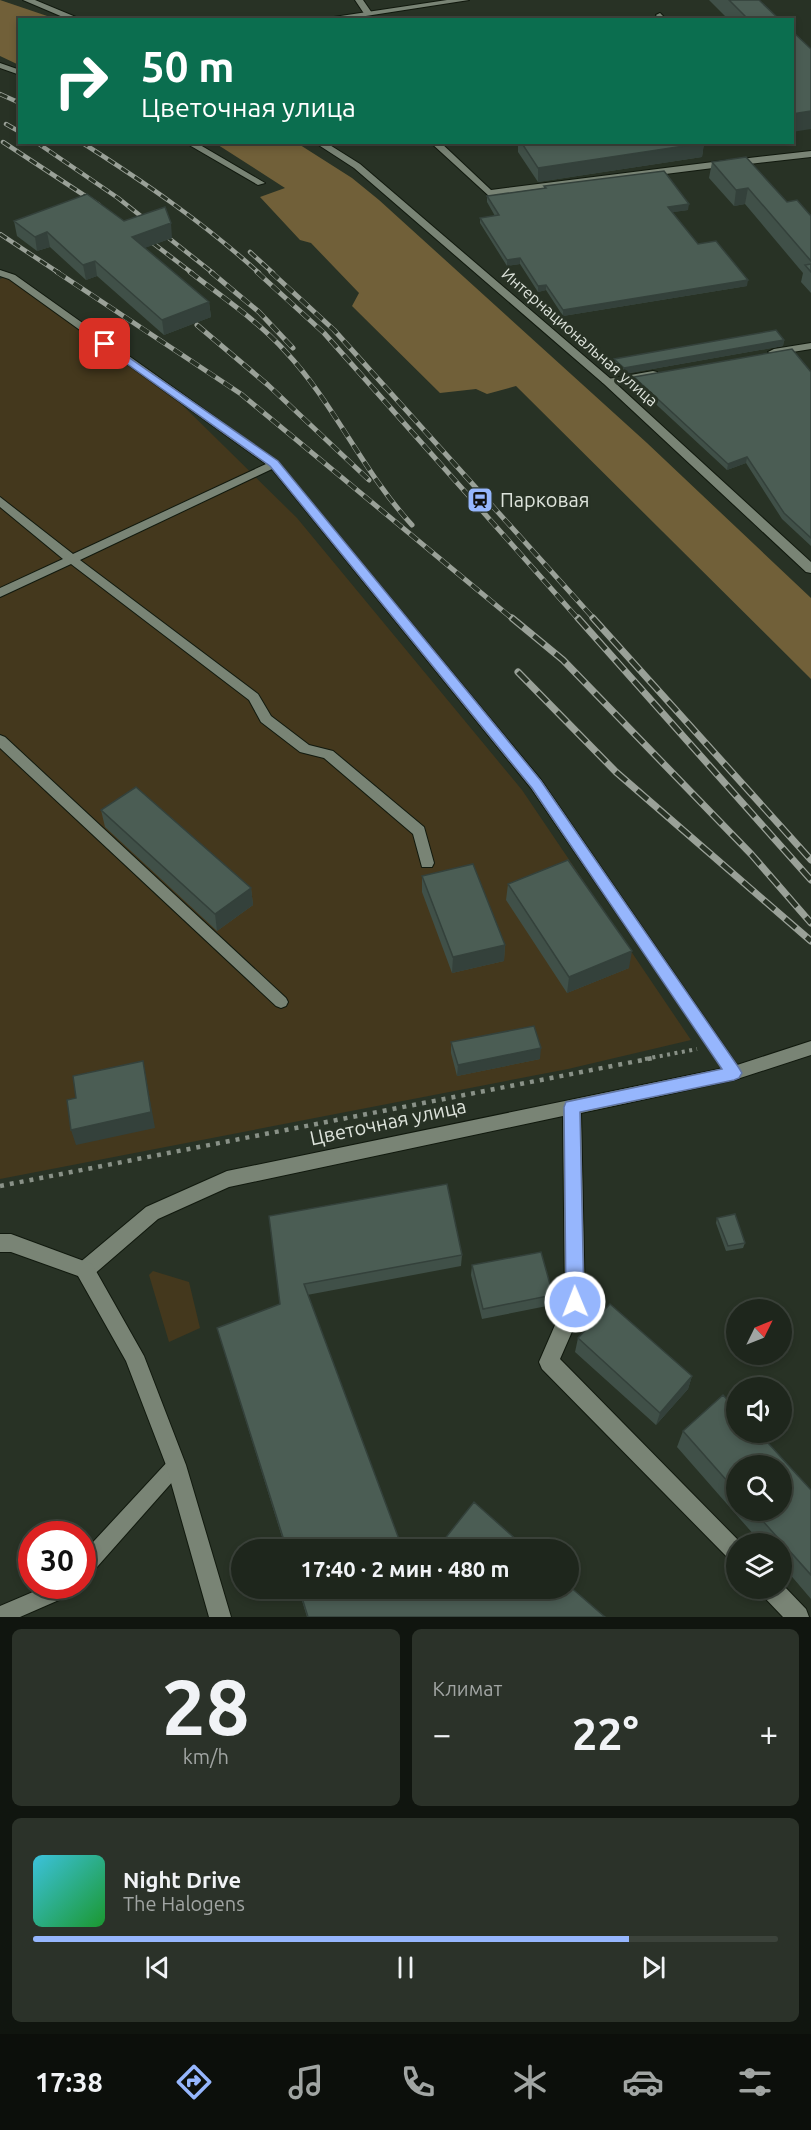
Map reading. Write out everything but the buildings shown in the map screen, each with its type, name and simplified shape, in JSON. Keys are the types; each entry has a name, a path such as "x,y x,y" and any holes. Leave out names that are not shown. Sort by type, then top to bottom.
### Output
{"street":[{"path":"27,0 75,18"},
{"path":"332,18 465,0"},
{"name":"Интернациональная улица","path":"321,144 357,166 608,382 811,569"},
{"path":"732,163 811,154"},
{"path":"766,354 811,346"},
{"path":"608,382 664,372"},
{"name":"Цветочная улица","path":"85,1270 152,1213 227,1179 734,1073 811,1048"},
{"path":"572,1107 575,1302 549,1362 726,1542"},
{"path":"0,1243 11,1243 85,1270 134,1356 176,1465 220,1617"},
{"path":"781,1599 798,1617"}],"lane":[{"path":"359,0 368,13"},
{"path":"0,65 18,72"},
{"path":"192,144 261,183"},
{"path":"436,144 489,193 732,163"},
{"path":"0,273 12,278 274,464 536,784 734,1073"},
{"path":"0,593 274,464"},
{"path":"0,501 71,559 254,697 266,718 305,749 328,754 419,831 427,863"},
{"path":"0,740 281,1002"},
{"path":"96,1554 176,1465"},
{"path":"0,1616 39,1599"}],"path":[{"path":"0,1186 715,1046"}],"shaded area":[{"path":"0,0 53,18 18,18 18,65 0,56"},
{"path":"217,144 299,144 352,178 379,200 647,443 811,598 811,679 516,386 487,394 476,389 440,393 352,306 359,293 311,243 300,240 260,197 285,188"},
{"path":"13,274 164,387 297,518 522,790 691,1040 568,1069 0,1179 0,279"},
{"path":"153,1271 189,1282 200,1328 169,1342 149,1275"}],"railway":[{"path":"0,94 18,102"},
{"path":"6,124 18,131"},
{"path":"3,142 99,205"},
{"path":"39,144 118,198 213,273"},
{"path":"84,144 173,204 259,273"},
{"path":"0,234 59,273"},
{"path":"141,234 192,273"},
{"path":"250,252 273,273"},
{"path":"57,272 241,394 514,620"},
{"path":"190,272 252,319 303,371 378,483 412,525"},
{"path":"211,272 259,312 293,348"},
{"path":"257,272 324,333 579,620"},
{"path":"271,272 334,330 595,620"},
{"path":"197,325 268,385 369,480"},
{"path":"512,618 563,660 751,854 811,923"},
{"path":"578,618 811,880"},
{"path":"593,618 811,860"},
{"path":"518,672 616,772 811,941"}],"place":[{"name":"Парковая","path":"480,500"}],"route":[{"path":"105,344 274,464 536,784 734,1073 572,1107 575,1302"}]}
